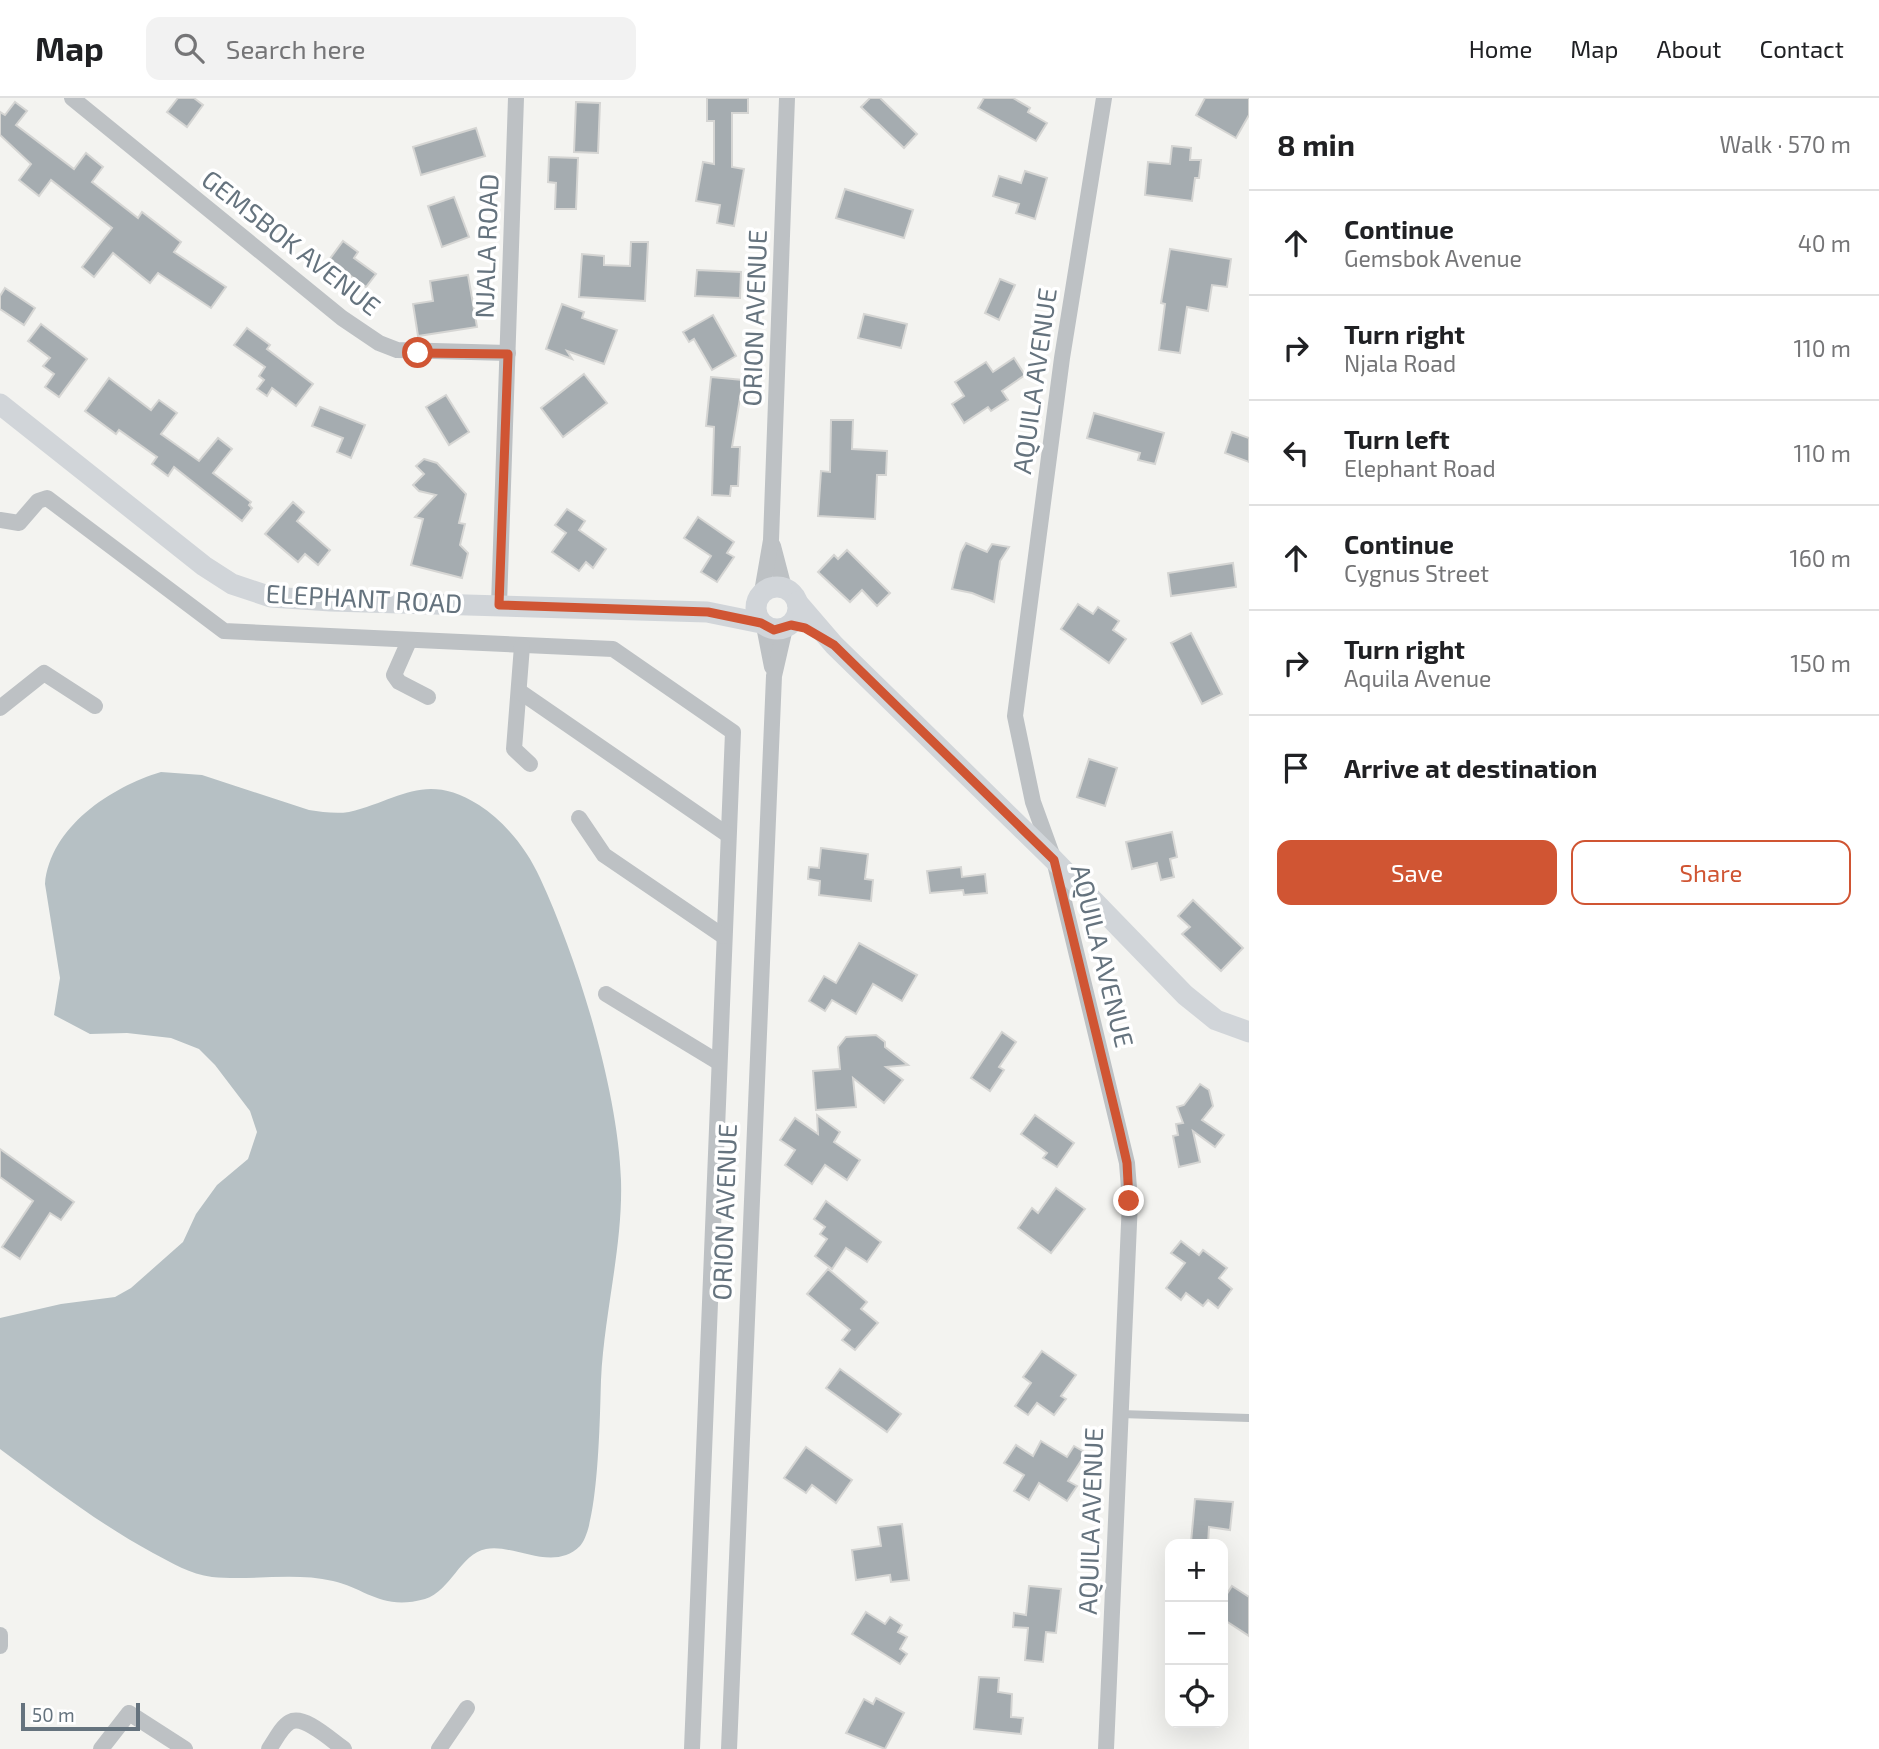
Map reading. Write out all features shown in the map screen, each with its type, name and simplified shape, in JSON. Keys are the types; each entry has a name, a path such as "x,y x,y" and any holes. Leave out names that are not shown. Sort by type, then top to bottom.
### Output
{"street":[{"name":"GEMSBOK AVENUE","path":"72,98 342,318 379,343 397,350 418,353 508,354"},
{"name":"NJALA ROAD","path":"499,605 516,98"},
{"name":"ORION AVENUE","path":"760,595 771,540 787,98"},
{"name":"AQUILA AVENUE","path":"1104,98 1062,358 1015,716 1033,802 1054,860 1127,1163 1129,1214 1106,1749"},
{"name":"ELEPHANT ROAD","path":"0,404 204,566 246,591 271,597 331,601 708,612 814,632 834,645"},
{"path":"0,520 19,523 38,501 47,498 225,631 613,649 733,732 692,1749"},
{"name":"ORION AVENUE","path":"771,540 790,595"},
{"path":"790,595 797,614 775,626 755,611 760,595 772,587 790,595 834,645 1054,860 1202,1010 1216,1020 1249,1031"},
{"name":"ELEPHANT ROAD","path":"708,612 742,605 760,595"},
{"name":"ORION AVENUE","path":"729,1749 775,626"},
{"path":"409,641 394,675 399,682 428,697"},
{"path":"522,646 514,749 530,764"},
{"path":"0,708 44,673 95,706"},
{"path":"519,691 728,835"},
{"path":"579,818 604,855 723,936"},
{"path":"606,994 718,1062"},
{"path":"0,1635 0,1646"},
{"path":"439,1749 467,1708"},
{"path":"102,1749 129,1713 185,1749"},
{"path":"269,1749 287,1724 296,1720 307,1724 344,1749"}],"lane":[{"path":"1120,1414 1249,1418"}],"shaded area":[{"path":"161,772 202,775 309,810 329,813 349,812 413,791 443,790 479,805 498,820 522,847 535,867 568,947 594,1026 612,1106 621,1180 619,1230 603,1355 595,1493 586,1534 580,1546 569,1554 546,1557 497,1548 486,1549 469,1558 434,1595 410,1602 386,1601 318,1578 204,1576 174,1564 113,1529 0,1449 0,1318 61,1304 115,1297 131,1288 183,1242 196,1214 217,1185 248,1159 257,1132 250,1111 215,1065 199,1049 171,1038 127,1033 90,1034 54,1015 60,978 45,884 49,863 71,827 86,812 122,788"}],"building":[{"path":"178,98 194,98 203,105 187,127 167,112"},
{"path":"707,98 748,98 748,113 732,113 732,167 744,169 734,226 717,223 720,205 696,201 703,162 714,164 714,121 707,121"},
{"path":"870,98 880,98 917,134 904,148 861,107"},
{"path":"984,98 1013,98 1030,108 1028,112 1047,123 1036,141 978,108"},
{"path":"1205,98 1249,98 1249,115 1236,138 1196,115"},
{"path":"15,102 27,111 16,125 74,169 86,153 103,167 92,182 138,218 142,212 181,242 174,252 226,287 211,308 158,273 150,283 113,253 94,277 82,267 112,228 51,180 39,196 19,180 31,164 0,135 0,112 5,115"},
{"path":"576,102 600,103 598,153 574,152"},
{"path":"476,128 485,156 421,175 413,147"},
{"path":"1172,146 1191,148 1190,160 1201,160 1192,201 1145,195 1148,162 1170,164"},
{"path":"549,157 578,158 576,209 555,209 556,183 548,182"},
{"path":"1025,171 1047,178 1035,219 1016,213 1019,204 993,196 999,176 1021,183"},
{"path":"845,189 913,210 904,238 836,218"},
{"path":"454,197 469,237 442,247 428,206"},
{"path":"343,241 358,252 354,258 376,274 366,287 329,260"},
{"path":"631,242 648,242 645,301 579,297 582,254 604,256 604,265 630,266"},
{"path":"1170,249 1231,259 1227,287 1212,285 1208,311 1187,307 1180,353 1159,350 1165,304 1161,303"},
{"path":"697,270 741,272 740,298 695,296"},
{"path":"468,275 477,327 418,336 413,304 433,301 430,281"},
{"path":"1000,279 1015,285 999,320 985,313"},
{"path":"5,288 35,308 24,325 0,309 0,296"},
{"path":"562,304 584,312 582,318 617,330 604,364 567,351 572,359 546,349"},
{"path":"864,314 907,324 901,348 858,338"},
{"path":"713,315 736,356 712,370 694,339 689,342 683,332"},
{"path":"41,324 87,359 59,397 45,387 54,374 43,366 50,358 28,341"},
{"path":"247,328 270,345 267,349 313,384 296,406 272,388 267,396 257,389 264,380 259,376 265,367 234,345"},
{"path":"1014,358 1025,375 1002,391 1008,400 991,411 988,407 964,423 952,404 964,396 955,382 986,362 993,372"},
{"path":"584,374 607,403 563,437 541,408"},
{"path":"711,377 743,380 732,447 740,447 738,486 731,486 730,496 712,495 714,427 706,426"},
{"path":"109,378 151,410 159,400 177,413 161,434 199,461 218,438 232,449 213,473 251,502 249,505 252,508 242,521 174,467 168,476 152,464 157,457 119,430 116,434 85,411"},
{"path":"446,395 469,432 449,445 426,407"},
{"path":"320,407 365,425 351,458 337,452 343,438 312,426"},
{"path":"1094,413 1164,433 1155,464 1138,460 1140,453 1087,438"},
{"path":"831,420 853,420 852,449 887,451 886,475 877,475 875,519 818,516 821,471 830,472"},
{"path":"1232,432 1249,438 1249,462 1225,453"},
{"path":"424,459 437,463 466,494 459,523 465,524 460,545 468,553 462,578 411,565 423,519 415,517 436,495 419,491 413,485 424,474 416,466"},
{"path":"293,502 304,512 297,521 330,550 318,565 305,554 298,562 265,534"},
{"path":"567,509 585,521 579,530 606,549 593,568 586,562 579,571 552,552 566,533 555,525"},
{"path":"698,517 734,542 727,553 734,557 717,582 701,572 711,556 684,538"},
{"path":"966,543 987,552 992,544 1009,547 1000,561 994,602 952,589 961,552"},
{"path":"847,550 890,593 877,606 862,590 850,602 818,572 834,555 838,559"},
{"path":"1233,563 1236,587 1171,596 1168,573"},
{"path":"1078,604 1093,614 1098,607 1119,621 1113,630 1126,639 1109,663 1061,629"},
{"path":"1191,633 1222,694 1202,704 1171,643"},
{"path":"1089,759 1117,768 1105,806 1077,797"},
{"path":"1172,832 1177,857 1170,859 1174,877 1161,880 1157,863 1132,869 1126,842"},
{"path":"821,848 868,854 865,879 873,880 871,901 819,895 820,881 808,879 809,867 819,868"},
{"path":"961,867 962,877 985,874 987,893 964,895 963,890 930,893 927,871"},
{"path":"1193,900 1243,948 1221,971 1182,934 1190,927 1178,916"},
{"path":"859,943 917,975 902,1001 873,984 856,1014 832,1000 825,1011 809,1001 824,976 836,983"},
{"path":"1002,1032 1016,1042 999,1067 1004,1070 990,1091 971,1078"},
{"path":"876,1035 885,1042 885,1047 908,1065 886,1067 903,1080 884,1103 853,1078 856,1107 816,1110 813,1071 840,1069 838,1047 846,1037"},
{"path":"1200,1084 1209,1090 1213,1106 1202,1120 1224,1135 1215,1147 1193,1131 1200,1162 1179,1167 1173,1136 1178,1135 1176,1124 1183,1123 1177,1107 1184,1105"},
{"path":"817,1115 840,1132 834,1142 860,1160 847,1180 825,1165 812,1184 785,1165 795,1150 780,1140 795,1118 818,1134"},
{"path":"1035,1115 1074,1143 1057,1167 1043,1158 1047,1153 1021,1134"},
{"path":"0,1149 74,1202 61,1220 50,1213 20,1259 2,1247 33,1201 0,1177"},
{"path":"1056,1188 1085,1209 1051,1253 1018,1228 1032,1208 1038,1213"},
{"path":"826,1201 881,1242 867,1262 846,1248 832,1269 815,1256 827,1239 820,1234 825,1227 814,1219"},
{"path":"1181,1241 1199,1255 1203,1250 1227,1268 1219,1278 1232,1289 1218,1308 1208,1300 1203,1306 1186,1293 1181,1300 1166,1288 1185,1263 1171,1253"},
{"path":"828,1269 867,1302 861,1309 878,1323 855,1350 842,1340 850,1330 807,1294"},
{"path":"1042,1351 1076,1375 1061,1396 1066,1399 1054,1415 1037,1403 1028,1415 1015,1406 1031,1383 1023,1377"},
{"path":"840,1369 901,1414 887,1432 826,1388"},
{"path":"1041,1441 1067,1457 1074,1446 1086,1453 1068,1481 1077,1486 1067,1501 1039,1483 1029,1500 1014,1491 1024,1475 1004,1463 1016,1445 1033,1456"},
{"path":"806,1447 852,1480 836,1503 812,1485 806,1493 784,1478"},
{"path":"1195,1499 1233,1502 1230,1530 1209,1527 1208,1539 1191,1539"},
{"path":"902,1524 909,1580 891,1582 890,1575 856,1580 852,1550 881,1546 878,1527"},
{"path":"1029,1586 1061,1589 1056,1633 1046,1632 1043,1662 1025,1660 1028,1628 1013,1627 1014,1613 1026,1615"},
{"path":"1232,1586 1249,1597 1249,1636 1228,1622 1228,1592"},
{"path":"866,1612 885,1624 890,1617 902,1625 898,1632 907,1637 900,1649 907,1654 900,1664 852,1634"},
{"path":"979,1677 999,1678 998,1692 1012,1694 1011,1717 1023,1718 1021,1734 974,1729"},
{"path":"876,1698 904,1713 885,1749 846,1733 864,1699 873,1704"}],"route":[{"path":"418,353 508,354 499,605 708,612 761,623 774,630 791,625 814,632 834,645 1054,860 1127,1163 1129,1201"}]}
